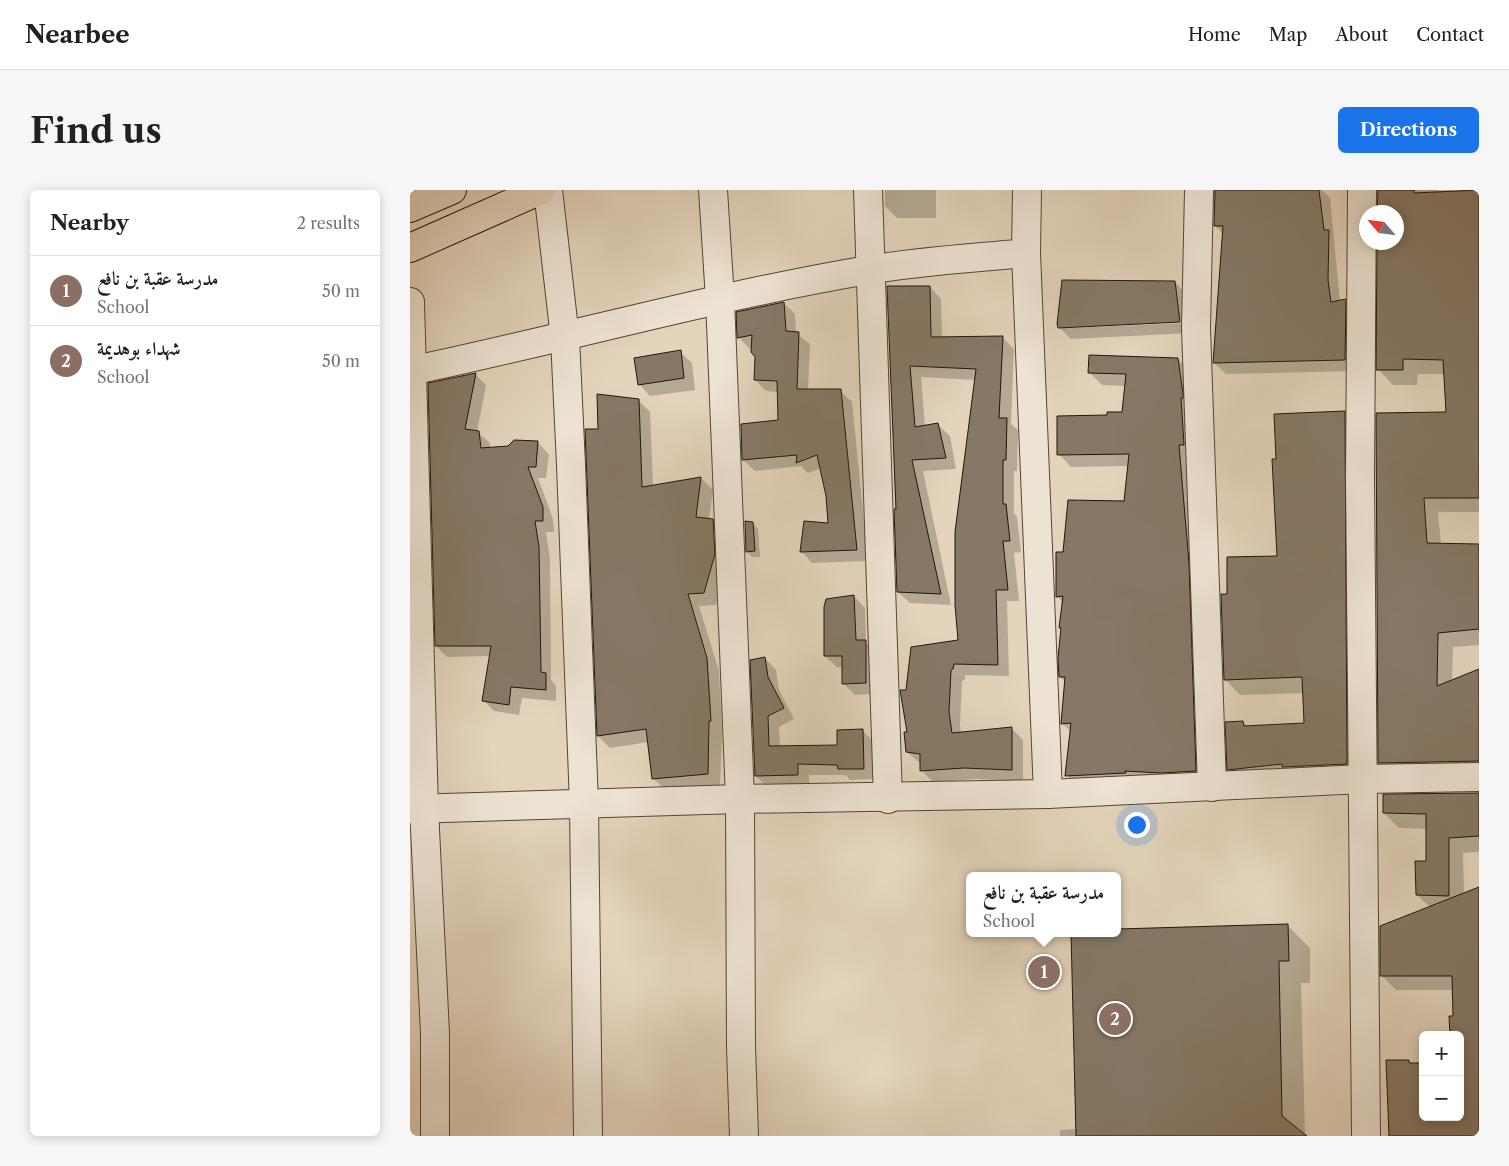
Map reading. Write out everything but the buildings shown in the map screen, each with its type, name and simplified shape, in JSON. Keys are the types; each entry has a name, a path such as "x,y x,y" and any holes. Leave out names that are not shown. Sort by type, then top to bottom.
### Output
{"main road":[{"path":"410,208 452,190"},
{"path":"410,248 541,190"}],"street":[{"path":"548,190 566,338 584,804 588,1136"},
{"path":"713,190 720,299 740,799 741,1047 744,1136"},
{"path":"868,190 888,798"},
{"path":"1027,190 1026,253 1048,794"},
{"path":"1199,190 1196,328 1212,787"},
{"path":"1362,190 1360,480 1366,1136"},
{"path":"412,371 566,338 720,299 870,269 1026,253"},
{"path":"410,302 417,809 435,1033 436,1136"},
{"path":"417,809 740,799 1048,794 1363,779 1479,777"}],"place":[{"name":"مدرسة عقبة بن نافع","path":"1044,972"},
{"name":"شهداء بوهديمة","path":"1115,1019"}]}
